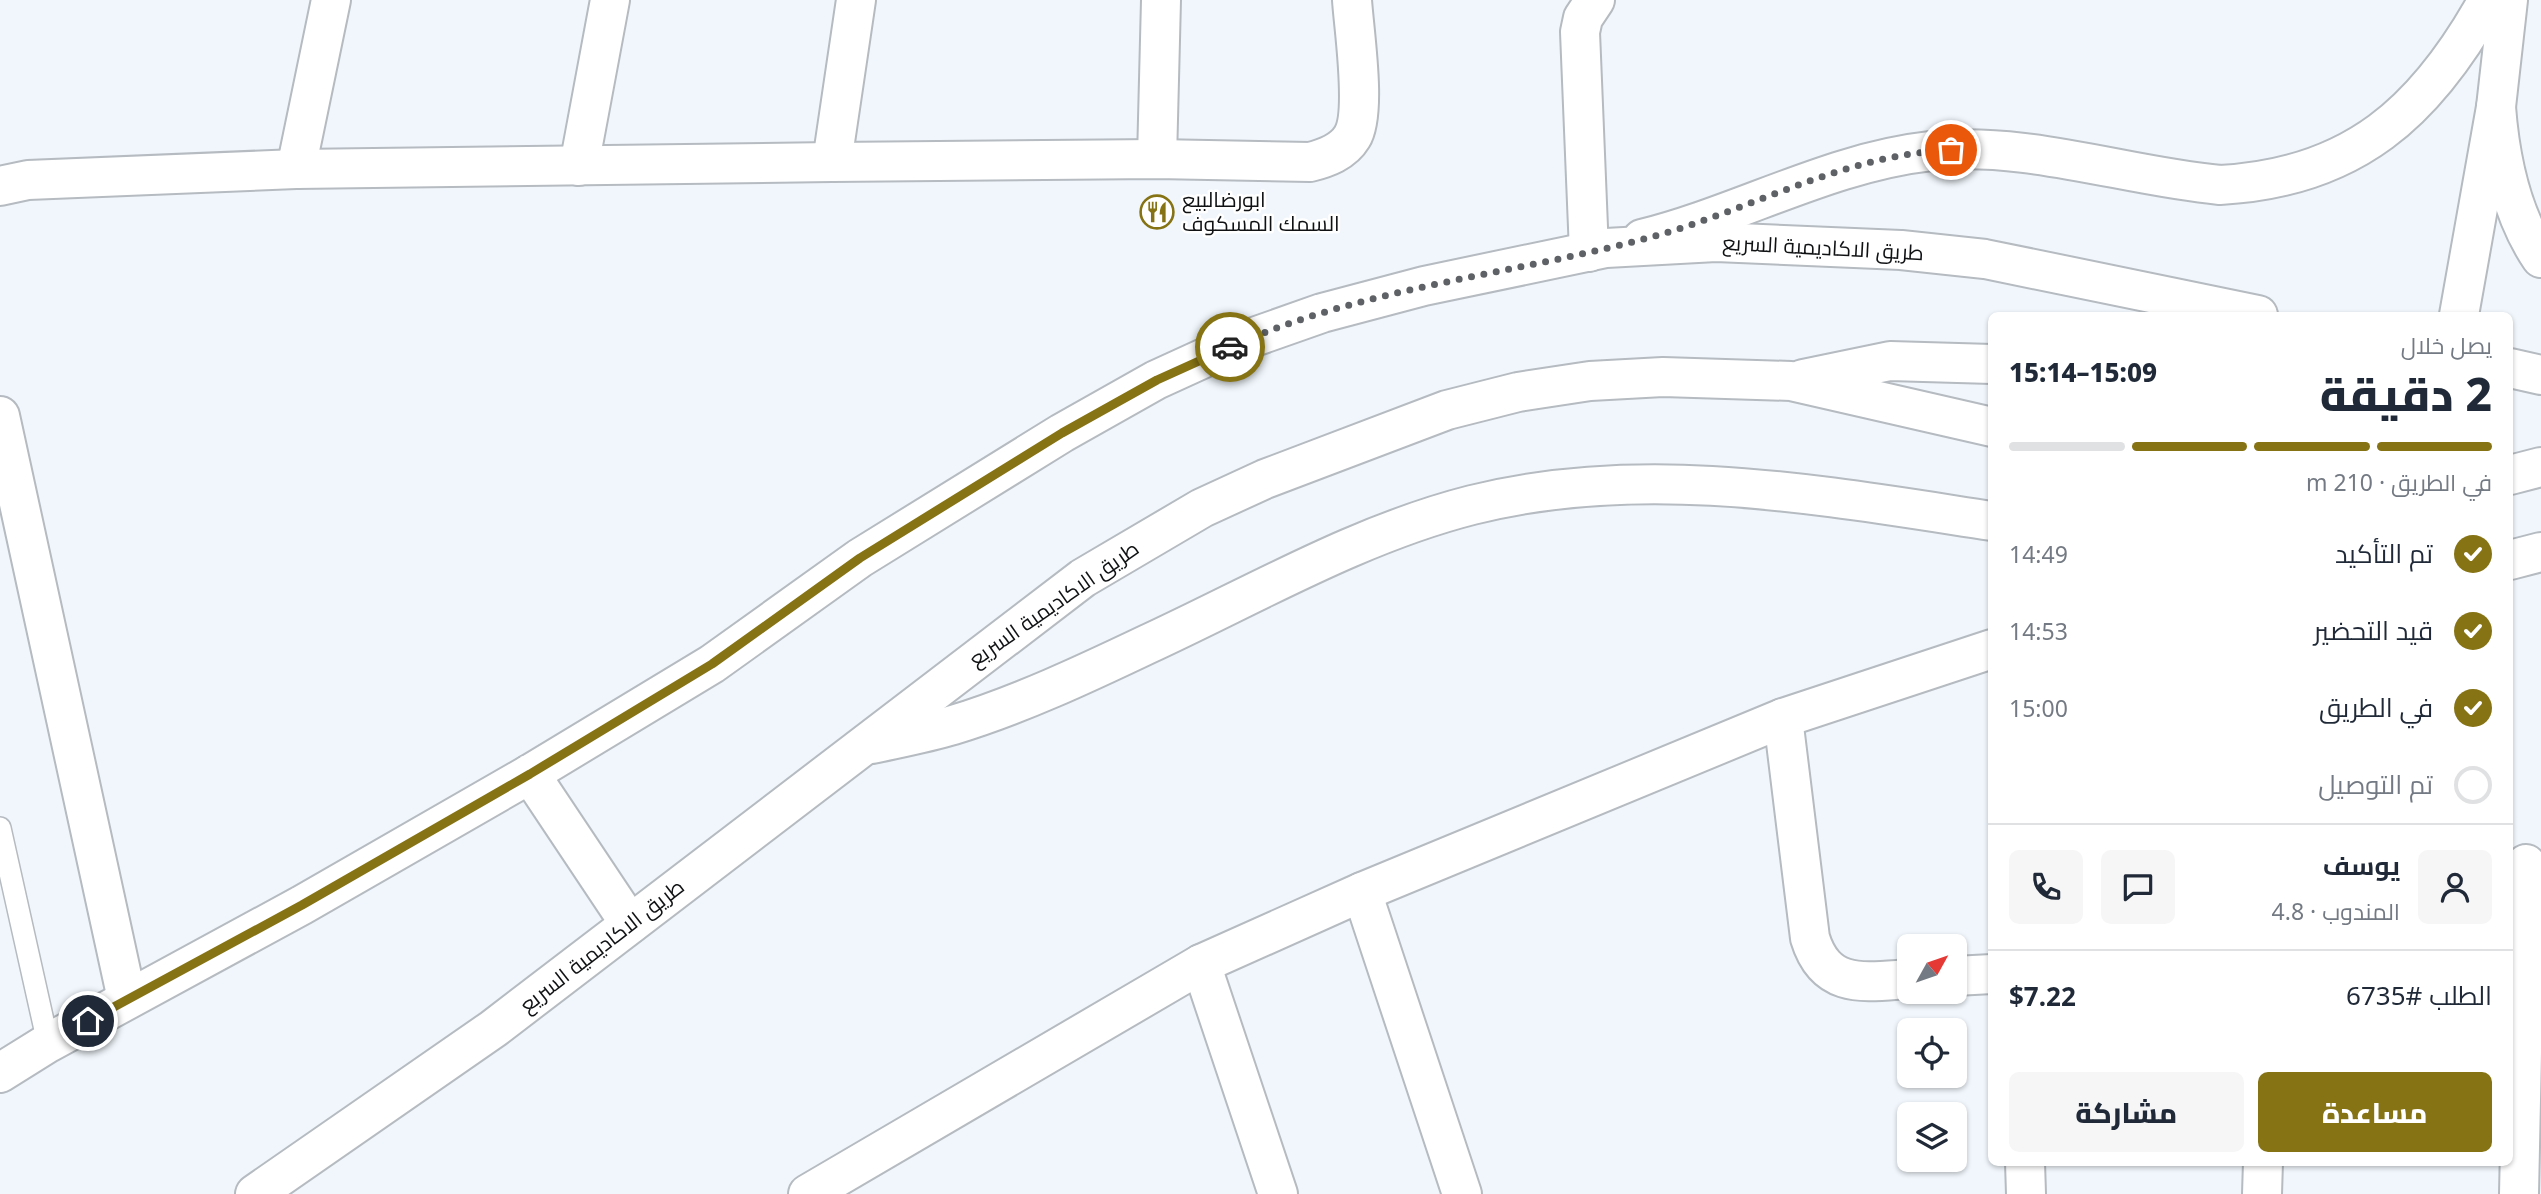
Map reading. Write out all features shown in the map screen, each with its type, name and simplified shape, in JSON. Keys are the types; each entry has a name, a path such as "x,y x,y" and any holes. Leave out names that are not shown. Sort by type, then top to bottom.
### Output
{"main road":[{"path":"296,169 331,0"},
{"path":"579,166 610,0"},
{"path":"832,162 856,0"},
{"path":"1157,159 1161,0"},
{"path":"0,186 28,180 296,169 1157,159 1310,162 1326,158 1343,148 1353,137 1359,115 1352,0"},
{"path":"1595,0 1583,19 1580,33 1598,250 1702,221 1812,179 1930,151 1993,149 2220,185 2256,183 2291,176 2336,160 2388,130 2438,78 2467,38 2488,0"},
{"path":"2460,312 2496,107 2508,0"},
{"path":"2496,107 2499,145 2507,182 2520,217 2541,258"},
{"name":"طريق الاكاديمية السريع","path":"5,1068 302,905 530,774 712,664 860,558 1062,433 1157,380 1237,344 1322,313 1424,286 1598,250 1716,242 1901,250 1985,259 2243,312"},
{"path":"1790,381 1890,361 1988,364"},
{"path":"2513,369 2541,375"},
{"name":"طريق الاكاديمية السريع","path":"255,1194 493,1029 1027,619 1141,542 1227,497 1353,444 1447,410 1518,392 1590,381 1663,377 1790,381 1988,426"},
{"path":"0,416 127,999"},
{"path":"2513,474 2541,467"},
{"path":"860,747 954,725 1020,700 1149,644 1400,527 1472,505 1547,491 1622,484 1699,485 1825,496 1988,520"},
{"path":"2513,559 2541,552"},
{"path":"808,1194 1201,964 1362,892 1783,718 1988,650"},
{"path":"1783,718 1810,938 1815,956 1828,970 1845,979 1897,979"},
{"path":"530,774 630,924"},
{"path":"2519,1194 2521,865"},
{"path":"1362,892 1462,1194"},
{"path":"1201,964 1278,1194"},
{"path":"1967,975 1988,974"},
{"path":"2025,1166 2026,1194"},
{"path":"2262,1194 2263,1166"}],"lane":[{"path":"0,828 48,1043"}],"way so far":[{"path":"1230,347 1322,313 1424,286 1653,236 1702,221 1812,179 1930,151 1951,150"}],"place":[{"name":"ابورضالبيع السمك المسكوف","path":"1157,212"}],"route":[{"path":"88,1021 302,905 530,774 712,664 860,558 1062,433 1157,380 1230,347"}]}
